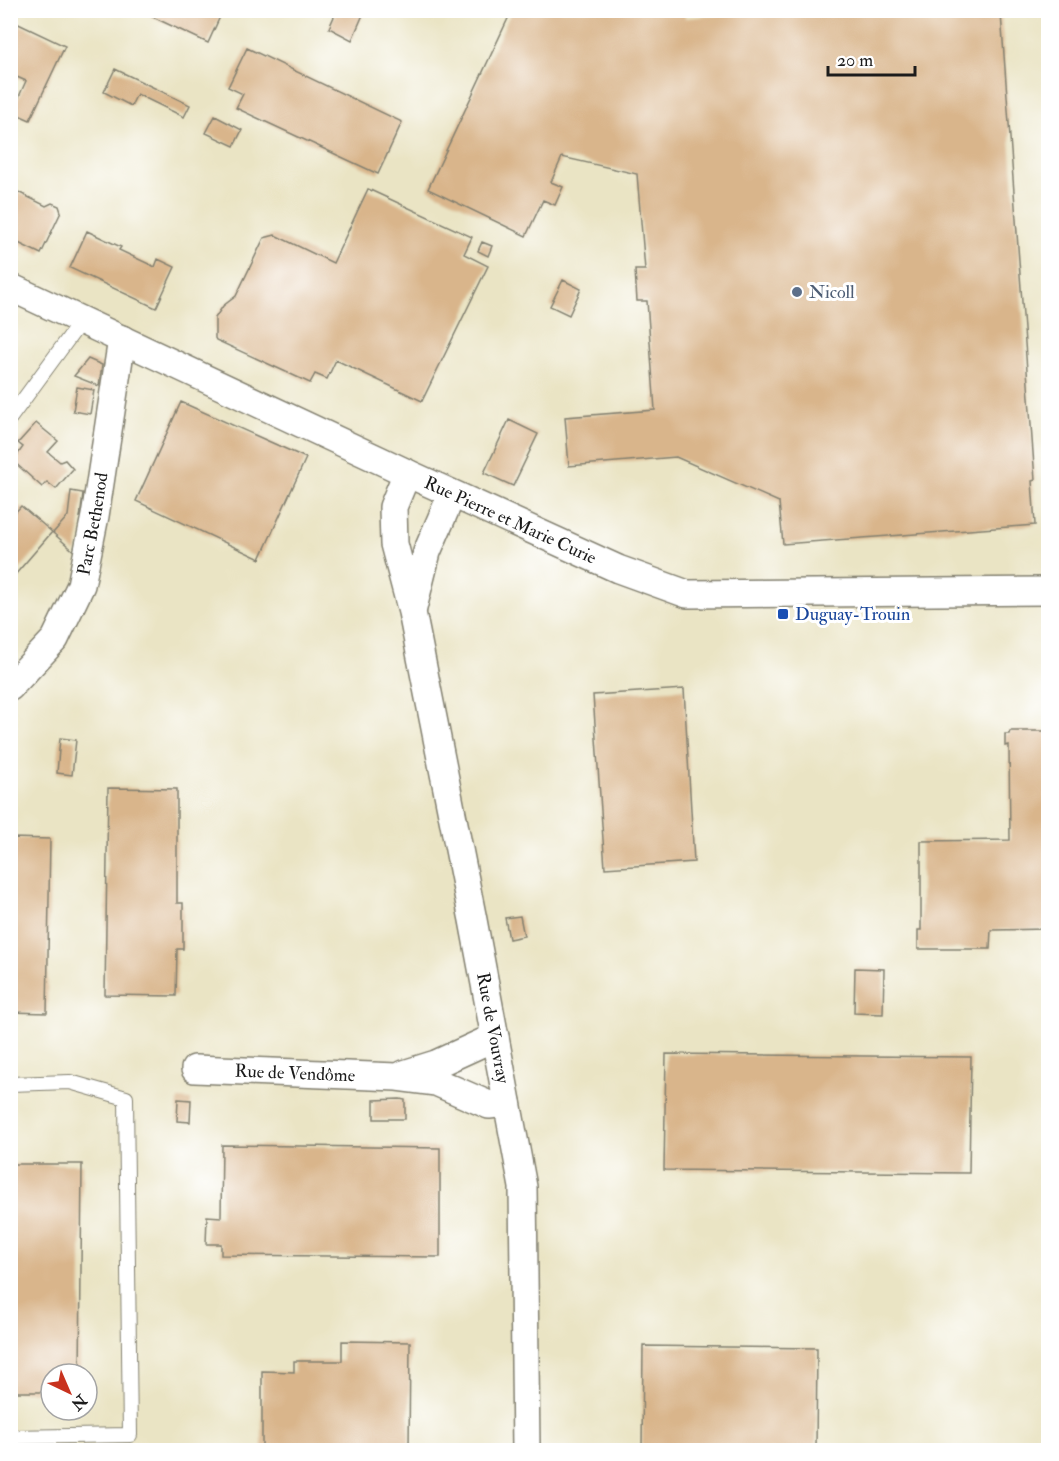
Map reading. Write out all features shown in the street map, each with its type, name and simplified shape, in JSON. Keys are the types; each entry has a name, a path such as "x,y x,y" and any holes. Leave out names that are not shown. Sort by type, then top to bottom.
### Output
{"street":[{"name":"Rue Pierre et Marie Curie","path":"10,287 452,494 618,569 687,594 1048,591"},
{"name":"Parc Bethenod","path":"10,687 55,639 81,585 95,516 122,339"},
{"name":"Rue de Vouvray","path":"407,473 393,507 394,544 412,612 523,1187 526,1450"},
{"name":"Rue de Vouvray","path":"412,612 427,552 452,494"},
{"name":"Rue de Vendôme","path":"397,1077 436,1064 495,1037"},
{"name":"Rue de Vendôme","path":"195,1069 397,1077 436,1082 489,1105 507,1103"}],"lane":[{"path":"10,418 82,320"},
{"path":"10,1084 70,1082 126,1098 130,1435 10,1437"}],"building":[{"path":"138,10 223,10 208,43"},
{"path":"337,10 365,10 352,40 329,28"},
{"path":"512,10 685,10 685,18 777,10 998,10 1001,14 1035,480 1032,481 1035,525 783,544 779,502 676,457 569,466 565,417 655,410 647,301 637,301 635,270 645,270 637,174 562,157 551,182 563,187 555,205 543,200 526,236 428,189"},
{"path":"10,20 65,46 30,120 12,112 26,81 10,74"},
{"path":"247,48 402,122 378,174 236,108 243,94 228,87"},
{"path":"115,69 190,105 184,117 137,94 131,106 104,92"},
{"path":"215,116 242,130 234,146 206,133"},
{"path":"10,188 46,206 52,203 59,206 61,212 41,254 10,239"},
{"path":"368,189 472,237 464,254 488,266 422,401 336,360 327,379 315,374 310,383 215,338 215,318 223,306 236,296 264,238 275,235 333,263"},
{"path":"87,231 121,247 119,250 155,267 158,259 175,267 156,308 70,268"},
{"path":"482,242 492,246 488,256 478,251"},
{"path":"563,280 581,289 569,315 550,306"},
{"path":"88,359 102,365 99,386 74,376"},
{"path":"77,387 94,390 90,414 73,411"},
{"path":"181,402 306,458 260,559 136,501"},
{"path":"509,420 538,434 513,486 484,473"},
{"path":"36,423 58,441 48,452 60,462 65,460 73,469 56,489 47,482 42,487 13,461 23,447 18,443"},
{"path":"71,491 83,493 76,553 53,533 68,516"},
{"path":"21,506 52,532 14,576 10,574 10,518"},
{"path":"684,689 694,862 605,868 593,695"},
{"path":"1010,731 1048,731 1048,929 991,930 990,949 918,949 918,930 921,930 921,841 1010,840 1009,745 1005,746 1005,734 1009,734"},
{"path":"60,738 76,740 72,775 57,773"},
{"path":"108,788 177,789 177,903 183,903 183,949 177,949 176,996 105,995"},
{"path":"10,838 50,839 47,1013 10,1012"},
{"path":"520,916 524,936 509,939 505,918"},
{"path":"855,968 884,969 883,1014 854,1013"},
{"path":"666,1054 971,1057 969,1173 664,1170"},
{"path":"178,1099 191,1100 190,1122 177,1121"},
{"path":"374,1100 405,1100 405,1119 374,1119"},
{"path":"222,1145 440,1148 440,1257 221,1255 221,1244 206,1244 207,1216 221,1217"},
{"path":"10,1164 82,1164 80,1362 39,1362 39,1392 10,1392"},
{"path":"342,1341 410,1342 409,1450 262,1450 262,1371 294,1372 294,1361 342,1361"},
{"path":"643,1346 817,1348 816,1450 642,1450"}],"place":[{"name":"Nicoll","path":"797,292"},
{"name":"Duguay-Trouin","path":"783,614"}]}
